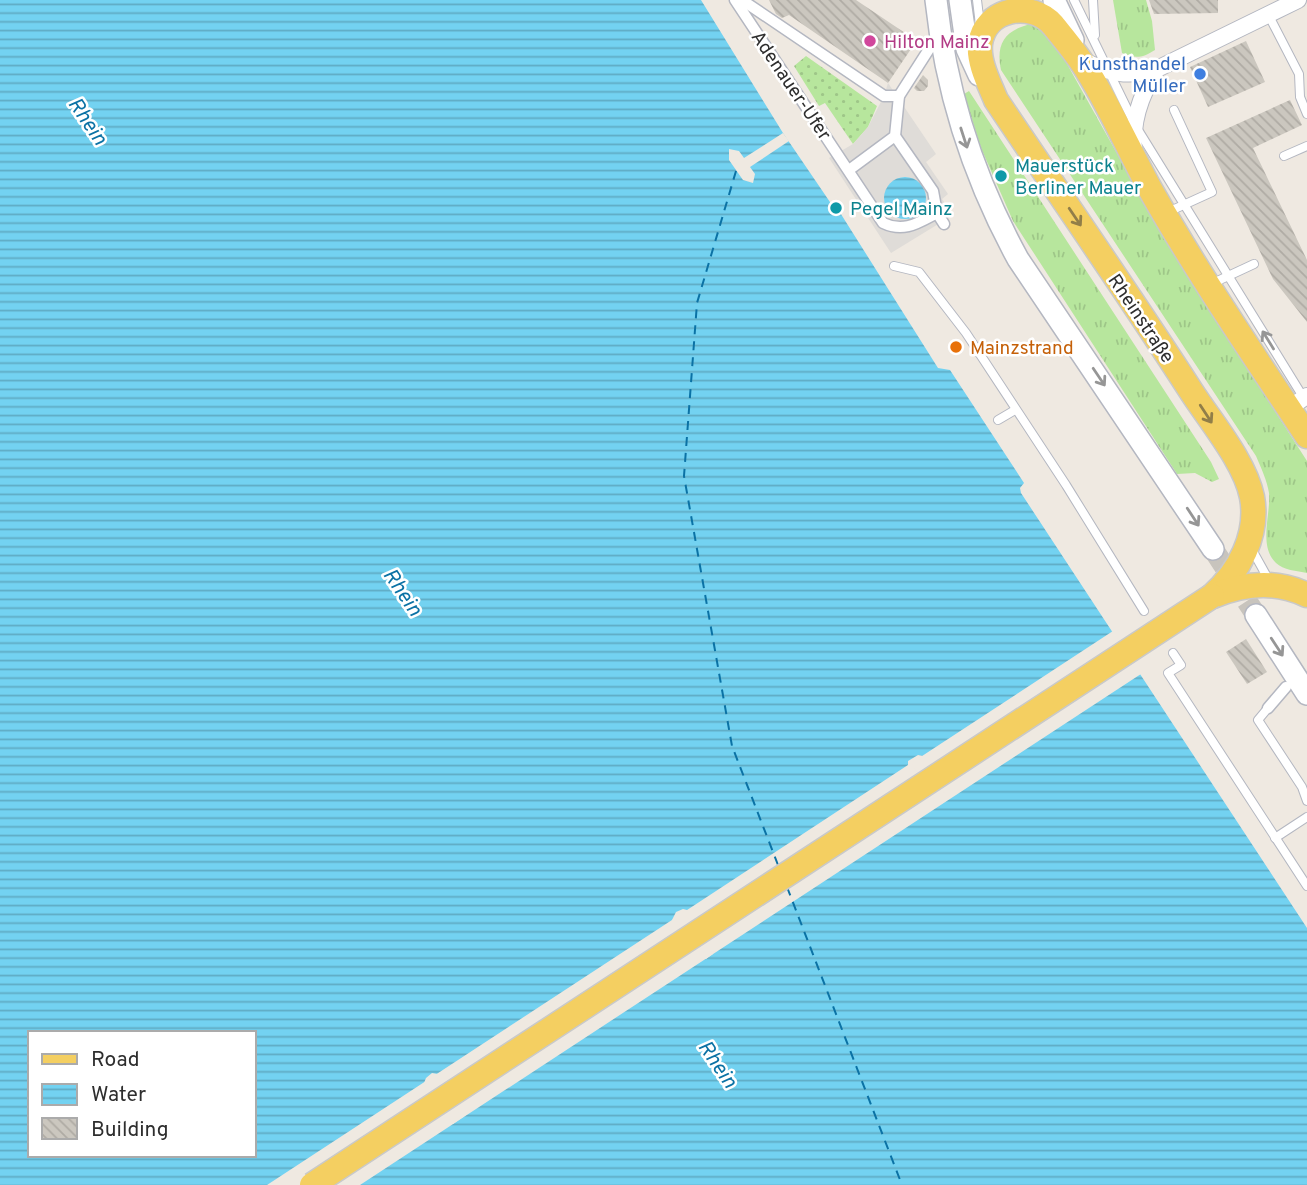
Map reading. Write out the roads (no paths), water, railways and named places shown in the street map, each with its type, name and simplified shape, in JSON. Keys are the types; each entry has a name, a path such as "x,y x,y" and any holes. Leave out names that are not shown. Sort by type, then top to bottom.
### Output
{"main road":[{"path":"936,0 947,72 963,136 1002,229 1018,259 1213,549"},
{"path":"960,0 964,37 970,60 996,100"},
{"path":"1054,0 1093,67 1134,159 1174,209 1218,281 1302,402 1307,436"},
{"path":"980,43 987,26 1000,14 1017,9 1034,11 1049,20 1093,67"},
{"name":"Rheinstraße","path":"980,43 982,63 996,100 1234,456 1247,480 1252,498 1248,542 1232,575 1212,597"},
{"path":"312,1185 1212,597 1241,587 1272,585 1307,595"},
{"path":"1256,615 1307,694"}],"street":[{"name":"Adenauer-Ufer","path":"735,0 883,223 892,227 908,228 937,213"},
{"path":"742,0 884,96 899,96"},
{"path":"1093,67 1127,75 1157,69 1298,0"},
{"path":"931,46 899,96 895,136 933,191 937,213 944,224"},
{"path":"1134,159 1135,125 1143,94 1157,69"},
{"path":"849,170 895,136"},
{"path":"1268,708 1286,687"}],"lane":[{"name":"Rheinstraße","path":"977,0 980,43"},
{"path":"1074,0 1094,38"},
{"path":"1093,0 1093,67 1135,125 1174,209 1212,192 1174,110"},
{"path":"1268,14 1299,74 1300,97 1307,114"},
{"path":"1284,156 1307,146"},
{"path":"1218,281 1254,264"},
{"path":"894,266 919,272 965,333 1066,485 1144,611"},
{"path":"999,420 1015,410"},
{"path":"1248,542 1272,585"},
{"path":"1173,653 1181,665 1168,673 1307,886"},
{"path":"1268,708 1258,720 1302,787 1307,801"},
{"path":"1275,838 1307,817"}],"water":[{"name":"Rhein","path":"0,0 701,0 783,133 832,205 830,207 835,213 839,211 938,368 950,370 1024,483 1020,488 1021,493 1307,928 1307,1185 0,1185","holes":["918,755 923,756 948,795 944,801 933,803 908,765 908,761","687,910 713,949 713,954 706,959 699,959 672,920 676,912","432,1073 438,1074 463,1117 453,1124 424,1083"]},
{"path":"905,177 920,183 926,198 920,213 905,219 890,213 884,198 890,183"}],"tunnel":[{"path":"1213,549 1256,615"}],"place":[{"name":"Hilton Mainz","path":"870,41"},
{"name":"Kunsthandel Müller","path":"1200,74"},
{"name":"Mauerstück Berliner Mauer","path":"1001,176"},
{"name":"Pegel Mainz","path":"836,208"},
{"name":"Mainzstrand","path":"956,347"}]}
